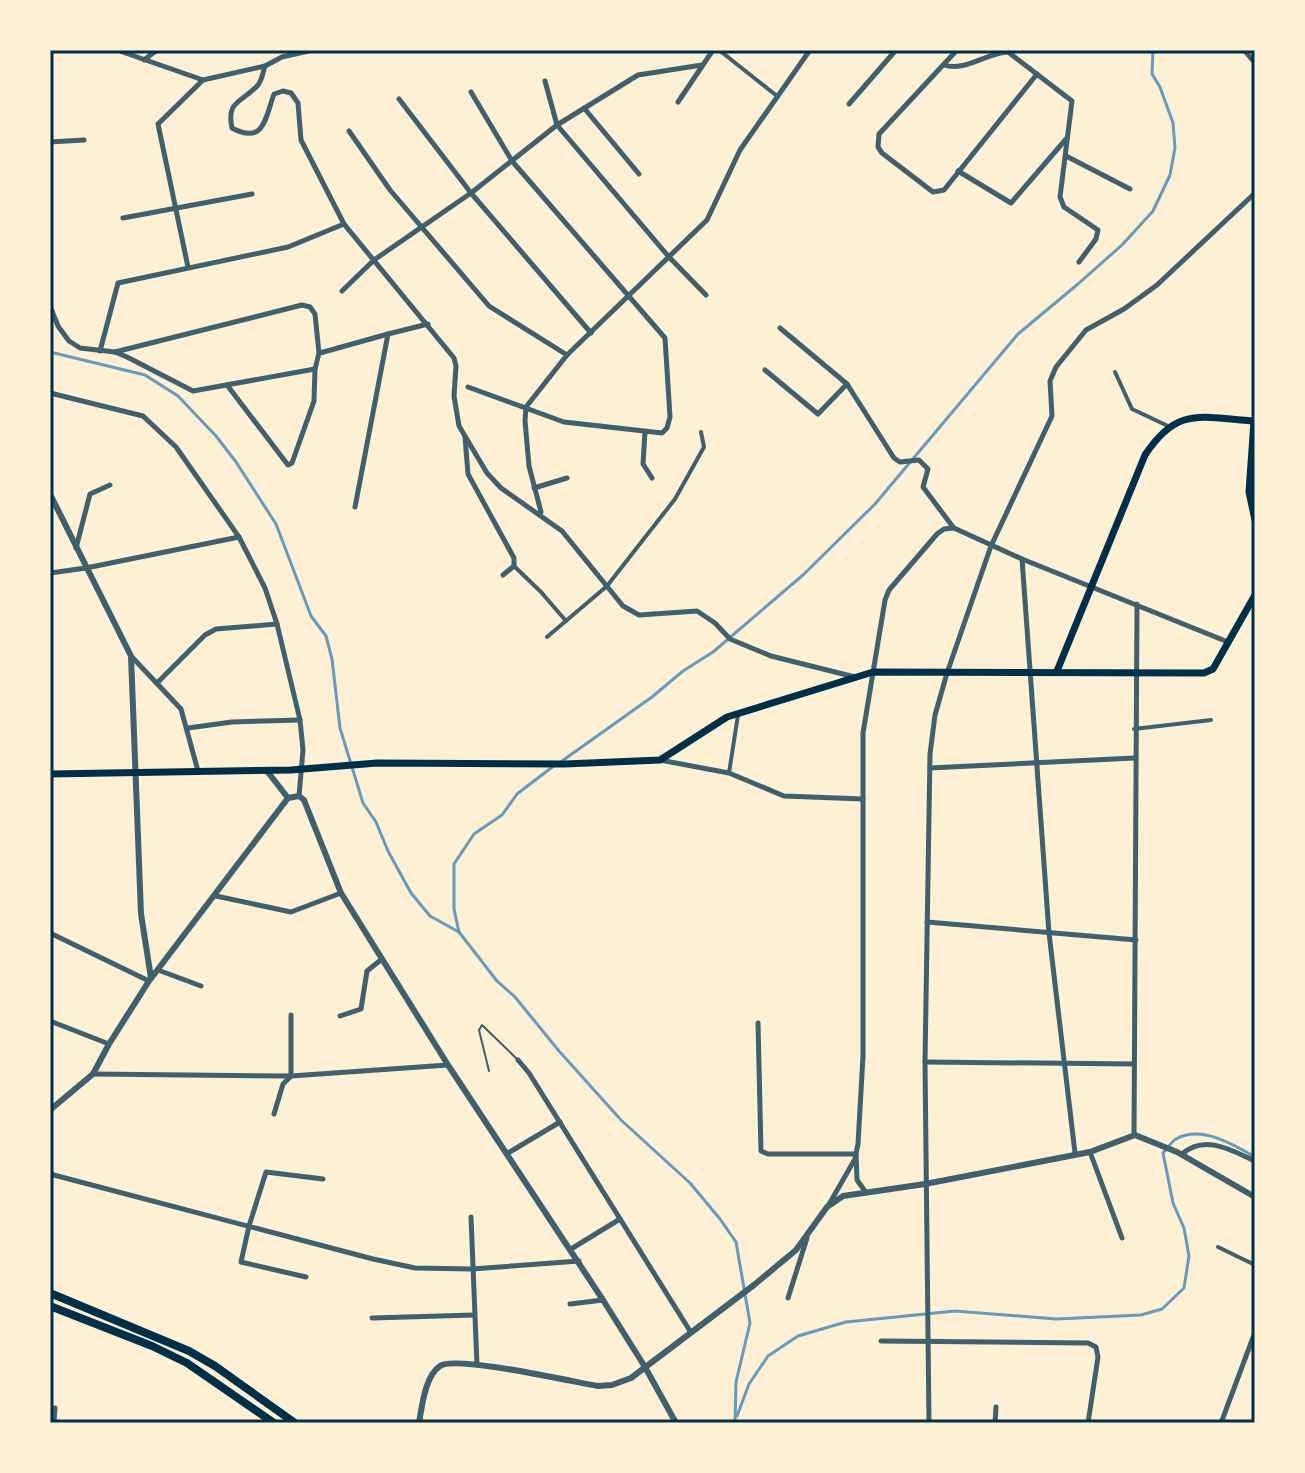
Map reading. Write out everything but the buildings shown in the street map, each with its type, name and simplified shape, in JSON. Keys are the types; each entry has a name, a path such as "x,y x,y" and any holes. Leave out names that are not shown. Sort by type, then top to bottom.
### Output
{"main road":[{"path":"1057,671 1145,455 1168,426 1195,417 1254,421 1249,492 1255,520"},
{"path":"50,774 267,771 377,763 565,764 660,760 727,717 873,672 1209,672 1255,595"},
{"path":"50,1293 189,1351 295,1423"},
{"path":"50,1306 138,1340 187,1363 274,1423"}],"street":[{"path":"117,50 203,80 265,66 282,57 313,50"},
{"path":"144,60 157,50"},
{"path":"678,102 702,65 716,50 777,96"},
{"path":"542,515 529,466 526,407 567,355 707,220 740,150 810,50"},
{"path":"849,104 896,50"},
{"path":"957,50 879,134 878,147 882,153 933,192 944,190 1037,74"},
{"path":"1244,50 1255,63"},
{"path":"944,65 955,69 995,52 1008,52 1072,101 1060,197 1064,207 1098,230 1096,239 1079,262"},
{"path":"342,291 374,260 471,193 557,125 584,108 638,75 702,65"},
{"path":"265,66 260,83 235,103 229,115 232,128 245,135 253,135 262,129 274,94 283,91 291,93 298,103 301,140 344,224 454,358 454,396 459,426 487,473 501,488 562,531 623,606 639,615 697,611 715,623 730,639 771,656 855,677"},
{"path":"188,267 158,124 203,80"},
{"path":"545,81 557,125 669,257 706,295"},
{"path":"468,387 564,422 662,433 670,417 665,338 512,161 471,92"},
{"path":"399,99 471,193 591,333"},
{"path":"584,108 639,174"},
{"path":"349,131 390,190 489,306 567,355"},
{"path":"958,171 1011,203 1069,136"},
{"path":"50,142 84,140"},
{"path":"1066,156 1130,189"},
{"path":"929,1423 925,1062 930,768 935,715 991,546 1052,416 1050,381 1056,367 1086,330 1124,309 1157,285 1255,193"},
{"path":"123,218 252,194"},
{"path":"100,351 118,283 288,247 344,224"},
{"path":"50,306 58,326 69,341 80,348 115,352 302,305 310,307 315,314 319,353 314,401 296,455 288,465 227,385"},
{"path":"319,353 428,324"},
{"path":"780,328 847,384 894,458 900,462 919,460 928,469 923,487 954,528 1022,559 1228,642"},
{"path":"355,507 388,334"},
{"path":"115,352 193,391 315,369"},
{"path":"765,370 818,414 847,384"},
{"path":"1115,372 1132,409 1168,426"},
{"path":"50,393 143,416 176,447 239,537 265,588 277,624 300,720 302,798 341,893 448,1065 579,1261 676,1423"},
{"path":"645,432 643,464 652,478"},
{"path":"547,637 607,586 675,499 704,447 701,432"},
{"path":"465,436 468,474 514,558 514,566 566,621"},
{"path":"534,488 567,478"},
{"path":"76,549 90,494 110,485"},
{"path":"50,494 53,511 131,656 181,709 199,772"},
{"path":"865,1191 857,1180 856,1154 863,1056 863,733 889,590 937,534 954,528"},
{"path":"50,573 239,537"},
{"path":"1022,559 1049,933 1075,1153"},
{"path":"503,575 514,566"},
{"path":"1134,1135 1137,603"},
{"path":"157,683 205,635 216,629 277,624"},
{"path":"131,656 141,914 150,980"},
{"path":"729,773 738,715"},
{"path":"188,728 232,722 300,720"},
{"path":"1134,729 1211,720"},
{"path":"930,768 1134,758"},
{"path":"660,760 729,773 784,796 863,799"},
{"path":"267,771 288,798"},
{"path":"288,798 302,798"},
{"path":"50,1110 93,1074 150,980 288,798"},
{"path":"216,896 291,912 341,893"},
{"path":"927,922 1136,940"},
{"path":"50,933 150,980"},
{"path":"340,1016 361,1009 367,971 382,959"},
{"path":"158,970 201,986"},
{"path":"274,1114 283,1084 291,1076 291,1015"},
{"path":"50,1021 109,1044"},
{"path":"758,1023 761,1151 768,1154 856,1154"},
{"path":"518,1060 690,1331"},
{"path":"925,1062 1134,1064"},
{"path":"93,1074 291,1076 448,1065"},
{"path":"508,1153 560,1122"},
{"path":"827,1207 843,1196 925,1184 1090,1152 1134,1135 1180,1153 1255,1197"},
{"path":"1180,1153 1190,1147 1219,1144 1255,1161"},
{"path":"1090,1152 1122,1238"},
{"path":"419,1423 429,1381 436,1368 447,1362 598,1386 624,1381 754,1285 807,1237 846,1178 856,1154"},
{"path":"306,1277 241,1262 266,1172 323,1179"},
{"path":"50,1174 415,1268 472,1269 579,1261"},
{"path":"471,1217 477,1365"},
{"path":"571,1249 620,1219"},
{"path":"788,1298 807,1237"},
{"path":"1218,1247 1255,1265"},
{"path":"570,1304 603,1300"},
{"path":"372,1318 474,1315"},
{"path":"1221,1423 1255,1332"},
{"path":"881,1341 1088,1343 1096,1347 1098,1357 1088,1423"},
{"path":"995,1423 996,1407"},
{"path":"54,1423 55,1408"}],"lane":[{"path":"489,1071 479,1030 482,1025 518,1060"}],"waterway":[{"path":"562,761 713,652 803,575 875,504 1018,334 1122,245 1153,211 1170,175 1175,148 1173,123 1152,74 1153,50"},
{"path":"50,352 145,375 178,396 216,436 276,524 311,616 326,636 332,659 340,728 363,803 376,822 411,893 430,916 459,932 497,981 515,997 621,1120 690,1183 736,1242 750,1323 736,1382 735,1423"},
{"path":"459,932 454,909 454,864 474,834 502,815 517,794 555,765"},
{"path":"737,1416 749,1384 768,1356 798,1336 846,1322 955,1311 1056,1319 1141,1315 1162,1309 1184,1288 1189,1256 1184,1228 1173,1203 1163,1153 1176,1139 1196,1134 1217,1138 1255,1157"}]}
